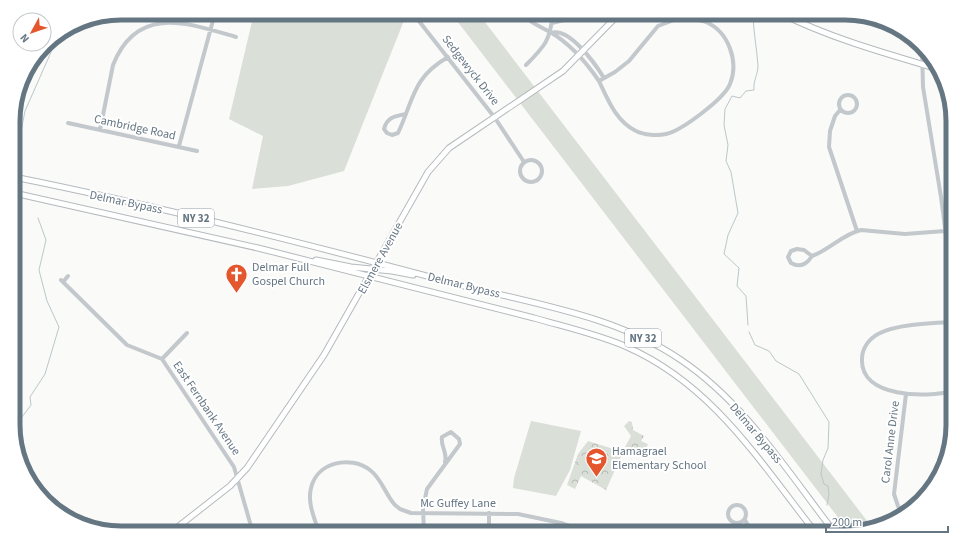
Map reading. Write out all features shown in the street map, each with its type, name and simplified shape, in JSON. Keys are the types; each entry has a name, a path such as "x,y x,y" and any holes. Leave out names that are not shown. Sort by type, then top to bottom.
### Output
{"main road":[{"name":"Elsmere Avenue","path":"179,526 237,480 324,355 428,172 438,159 450,148 550,82 584,52 614,20"},
{"path":"795,20 844,40 930,66"},
{"name":"Delmar Bypass","path":"20,178 179,214 377,262 576,314 617,327 647,340 681,360 711,383 736,408 829,526"},
{"name":"Delmar Bypass","path":"20,194 213,237 291,256 580,331 627,347 659,364 704,397 732,424 811,526"},
{"path":"291,256 351,267 392,271 461,285"}],"street":[{"path":"179,146 213,20"},
{"name":"Sedgewyck Drive","path":"418,20 495,118 524,162"},
{"path":"528,20 532,24 551,33 567,44 590,68 599,81 620,120 637,132 652,135 667,134 680,128 720,98 730,85 733,71 733,53 724,36 707,22 697,20"},
{"path":"526,65 541,50 551,33 552,20"},
{"path":"552,23 564,20"},
{"path":"599,81 630,61 658,26 674,20"},
{"path":"803,24 806,20"},
{"path":"100,130 117,55 131,37 146,26 166,22 180,22 236,37"},
{"path":"551,33 556,31 568,36 595,64 604,78"},
{"path":"922,56 923,87 946,238"},
{"path":"406,114 390,118 386,122 384,129 387,133 392,135 398,133 406,114 413,93 425,74 433,66 448,57"},
{"path":"840,110 846,113 853,112 857,106 856,100 852,96 844,96 840,100 840,110 835,116 831,127 829,147 857,231"},
{"name":"Cambridge Road","path":"68,123 197,151"},
{"path":"531,160 538,162 542,168 538,178 532,181 523,178 520,171 524,162 531,160"},
{"path":"812,256 804,250 797,249 791,251 788,257 791,263 797,266 808,262 812,256 822,252 857,231 905,234 945,231"},
{"name":"East Fernbank Avenue","path":"68,276 62,281 127,345 162,359 234,467 252,526"},
{"path":"946,322 910,325 878,334 867,343 861,360 863,369 868,377 877,386 906,394 938,395 946,393"},
{"path":"162,359 187,332"},
{"name":"Carol Anne Drive","path":"901,509 894,494 906,394"},
{"path":"424,526 424,497 427,489 445,462 460,444 459,439 451,432 442,437 440,444 446,456 445,462"},
{"name":"Mc Guffey Lane","path":"316,526 310,502 311,488 319,474 332,464 348,461 365,466 376,475 391,500 400,509 411,513 423,514 452,512 518,514 537,517 571,526"},
{"path":"746,520 741,523 734,523 728,516 731,506 739,505 745,510 746,520 749,526"},
{"path":"489,513 489,526"}],"green space":[{"path":"252,20 404,20 344,171 288,186 252,189 263,136 229,119"},
{"path":"456,20 483,20 869,523 845,526"},
{"path":"531,421 581,431 570,470 556,496 513,488 514,478"},
{"path":"629,421 632,422 633,430 644,436 641,441 648,444 643,455 625,447 631,436 624,426"},
{"path":"588,441 623,452 606,490 581,476 575,489 567,485 578,454"}],"waterway":[{"path":"748,325 746,296 737,286 739,268 724,254 728,235 738,213 731,172 726,161 728,145 724,125 725,109 732,96 740,98 746,91 754,90 758,66 754,20"},
{"path":"20,137 25,111 54,45"},
{"path":"20,420 31,405 30,397 45,374 59,327 47,301 39,270 46,240 38,218"},
{"path":"749,332 755,345 769,351 776,361 799,374 829,422 828,448 823,460 821,474 824,484 828,486 829,494 827,505"}],"place":[{"name":"Delmar Full Gospel Church","path":"237,294"},
{"name":"Hamagrael Elementary School","path":"596,478"}]}
